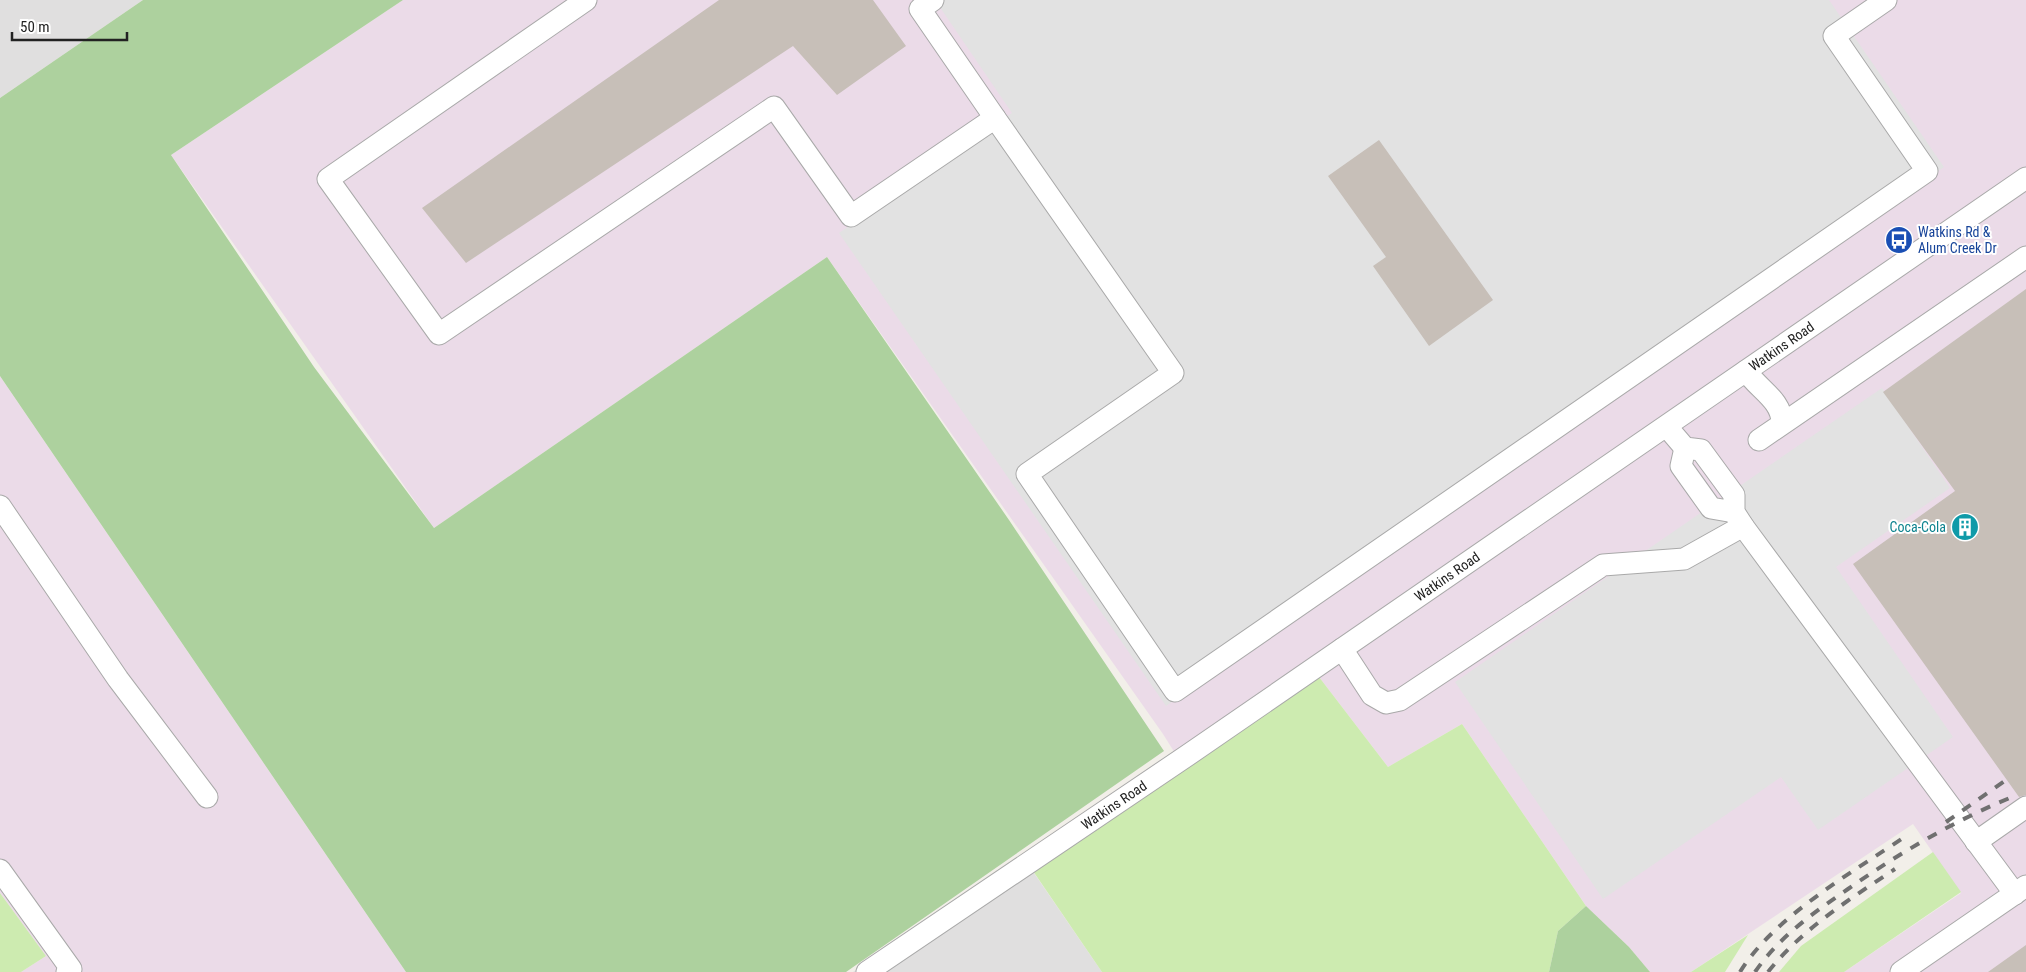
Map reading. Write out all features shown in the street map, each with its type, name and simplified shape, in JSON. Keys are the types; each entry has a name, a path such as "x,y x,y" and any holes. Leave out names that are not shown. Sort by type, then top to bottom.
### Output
{"street":[{"path":"586,0 328,179 439,334 774,107 851,216 996,118"},
{"path":"933,0 920,9 1173,373 1027,474 1175,691 1927,171 1834,36 1886,0"},
{"name":"Watkins Road","path":"867,972 1666,427 1750,378 2026,178"},
{"path":"1759,440 2026,258"},
{"path":"1750,378 1756,396 1773,419 1782,423"},
{"path":"1666,427 1684,448 1701,450 1734,495 1738,519 1976,842 2020,890 1901,972"},
{"path":"0,506 118,679 206,797"},
{"path":"1342,649 1372,695 1386,702 1400,700 1604,564 1684,558 1738,519"},
{"path":"1976,842 2026,807"},
{"path":"0,870 72,969 67,972"}],"shaded area":[{"path":"0,0 143,0 0,98"},
{"path":"403,0 2026,0 2026,972 1844,972 1961,893 1913,824 1691,972 1650,972 1629,947 1586,906 1462,724 1388,767 1319,677 1183,766 1163,734 827,257 434,528 171,155"},
{"path":"935,0 1829,0 1944,167 1166,706 839,233 1012,113"},
{"path":"0,376 406,972 21,972 46,956 0,893"},
{"path":"1882,388 1950,488 1836,567 1953,737 1818,830 1781,777 1603,899 1455,682"},
{"path":"1023,857 1102,972 853,972"}],"green space":[{"path":"143,0 403,0 171,155 314,367 434,528 827,257 1009,520 1164,751 846,972 406,972 0,376 0,98"},
{"path":"1319,677 1388,767 1462,724 1586,906 1558,931 1549,972 1102,972 1033,871"},
{"path":"1933,852 1961,892 1844,972 1779,972 1801,946"},
{"path":"0,893 46,956 21,972 0,972"},
{"path":"1586,906 1629,947 1650,972 1549,972 1558,931"},
{"path":"1748,935 1725,972 1691,972"}],"building":[{"path":"719,0 873,0 906,46 837,95 793,46 466,263 422,208"},
{"path":"1379,140 1493,300 1429,346 1373,266 1386,257 1328,176"},
{"name":"Coca-Cola","path":"2026,289 2026,795 2019,797 1853,564 1955,491 1883,392"},
{"path":"2026,945 2026,972 1988,972"}],"railway":[{"path":"1946,822 2006,780"},
{"path":"1755,972 1764,959 1797,926 1868,875 1909,849 1951,826 2017,795"},
{"path":"1740,972 1754,952 1792,915 1903,838"},
{"path":"1768,972 1781,956 1811,928 1895,869"}],"place":[{"name":"Watkins Rd & Alum Creek Dr","path":"1899,240"},
{"name":"Coca-Cola","path":"1965,527"}]}
